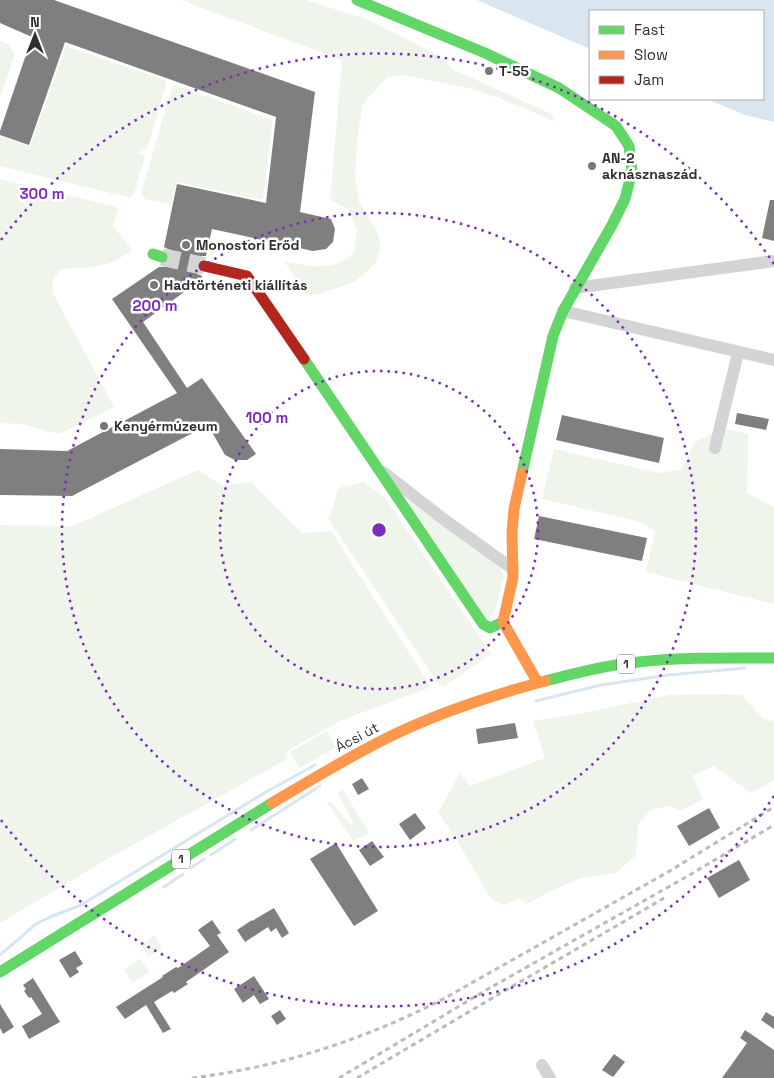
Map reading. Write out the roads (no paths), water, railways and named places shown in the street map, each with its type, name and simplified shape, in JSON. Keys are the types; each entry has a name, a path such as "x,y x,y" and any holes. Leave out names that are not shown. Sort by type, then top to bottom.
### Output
{"street":[{"path":"357,0 485,53 559,88 616,126 629,146 632,171 625,198 612,225 563,311 554,336 514,508 512,532 513,577 503,622 538,684"},
{"path":"575,288 774,262"},
{"path":"204,266 247,276 483,624 490,628 503,622"},
{"path":"563,311 774,360"},
{"path":"714,448 738,353"},
{"path":"378,467 446,521 513,569"},
{"path":"404,509 407,500 415,496"},
{"name":"Ácsi út","path":"0,972 237,824 365,749 461,707 588,670 640,662 680,659 774,658"},
{"path":"542,1065 550,1078"}],"waterway":[{"path":"536,701 601,685 669,675 745,668"},
{"path":"0,955 36,924 81,905 266,792 315,765"},
{"path":"251,830 320,786"},
{"path":"211,855 235,839"},
{"path":"191,868 204,859"},
{"path":"164,887 183,874"}],"tunnel":[{"path":"162,257 204,266"}],"railway":[{"path":"192,1078 258,1067 290,1059 354,1038 415,1013 445,998 668,872 774,807"},
{"path":"339,1078 488,989 774,825"},
{"path":"357,1078 666,897"}],"place":[{"name":"T-55","path":"489,71"},
{"name":"AN-2 aknásznaszád","path":"592,166"},
{"name":"Monostori Erőd","path":"186,245"},
{"name":"Hadtörténeti kiállítás","path":"154,285"},
{"name":"Kenyérmúzeum","path":"104,426"}]}
